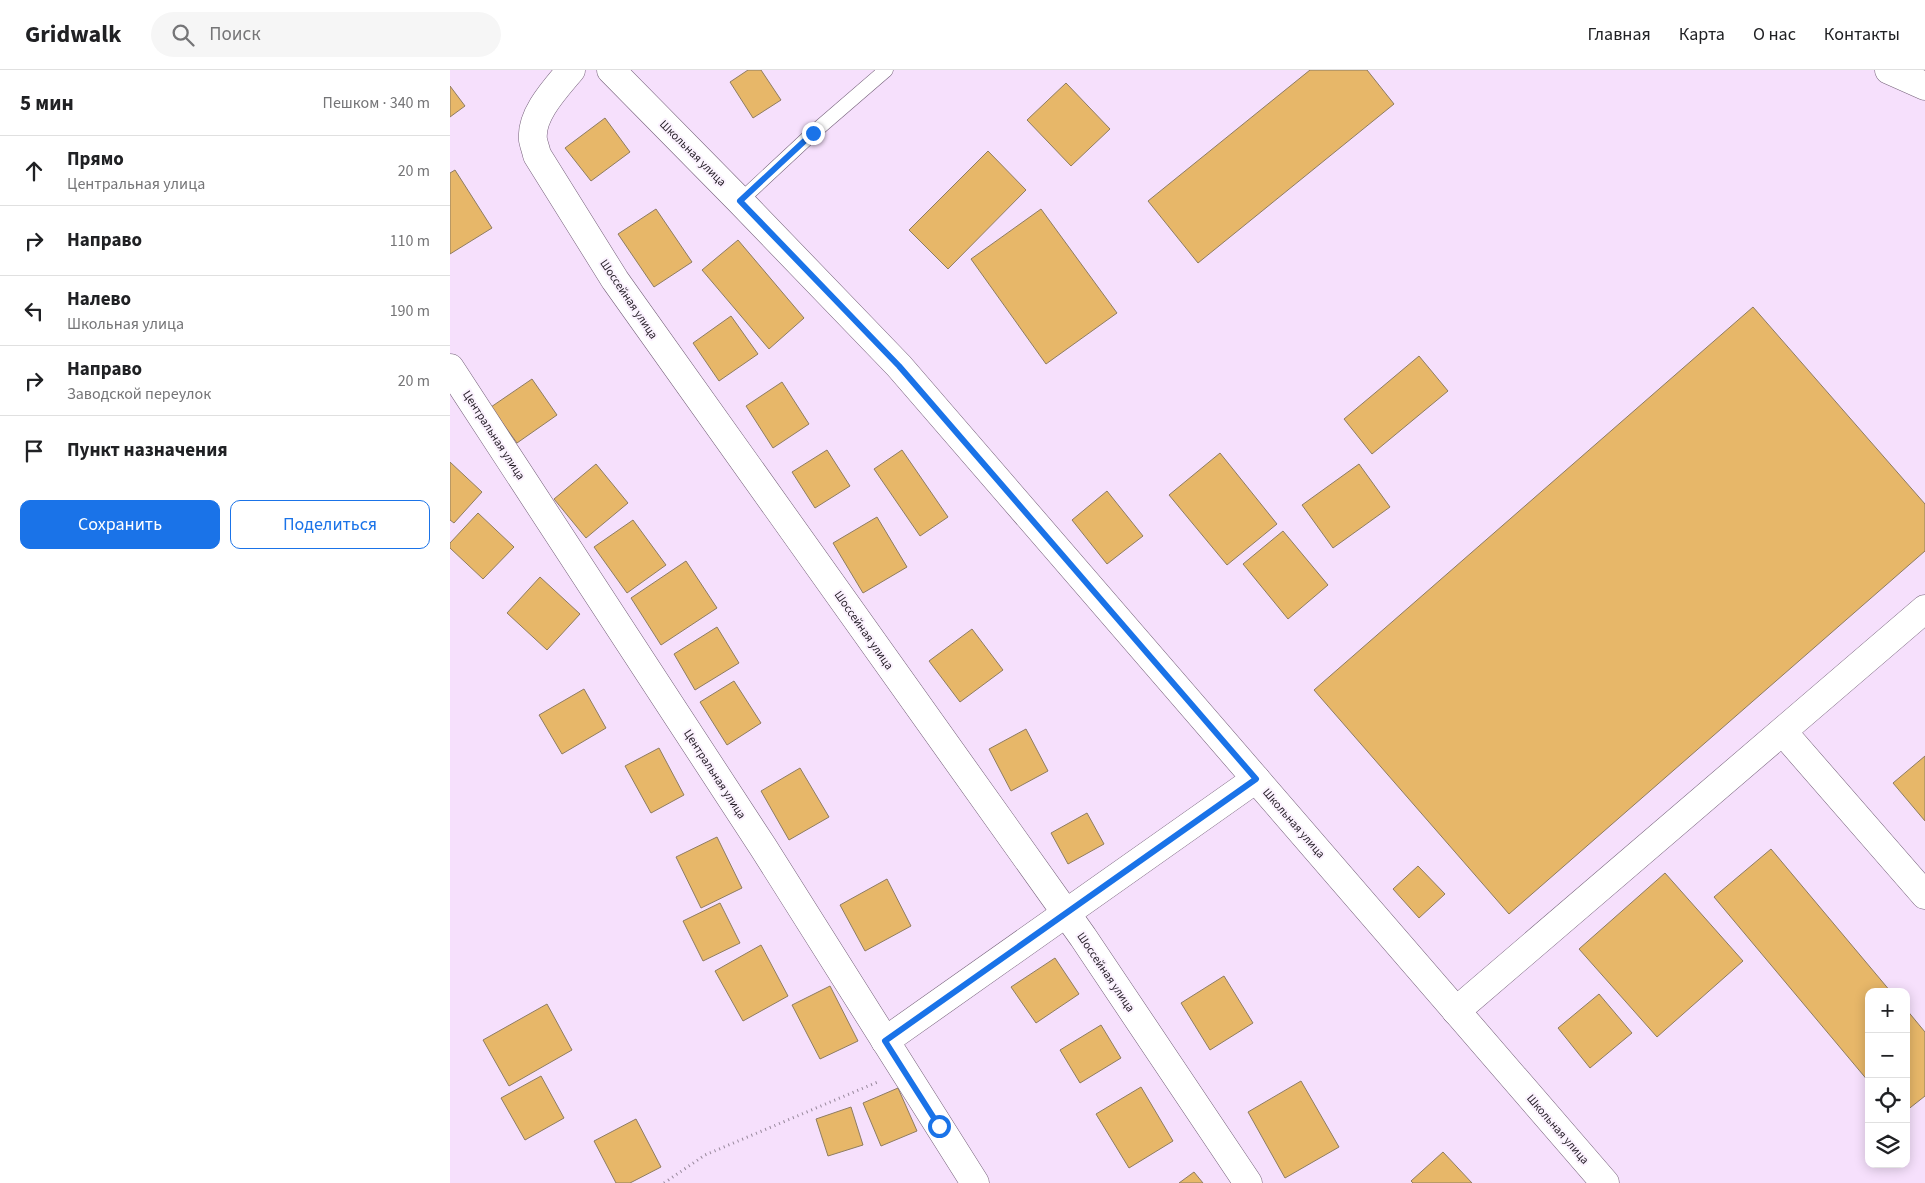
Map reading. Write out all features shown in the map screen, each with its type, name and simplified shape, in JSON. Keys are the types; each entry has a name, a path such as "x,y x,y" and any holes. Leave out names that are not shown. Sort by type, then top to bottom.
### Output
{"street":[{"name":"Шоссейная улица","path":"571,70 549,96 535,124 533,139 537,155 614,280 1067,914 1248,1183"},
{"name":"Школьная улица","path":"611,70 899,366 1605,1183"},
{"path":"1889,70 1925,86"},
{"name":"Центральная улица","path":"450,368 763,847 976,1183"},
{"path":"1456,1011 1925,609"},
{"path":"1783,732 1925,895"},
{"path":"885,1041 1256,779"}],"lane":[{"path":"740,201 813,133 886,70"}],"path":[{"path":"664,1183 705,1154 904,1070"}],"building":[{"path":"748,70 761,70 781,100 753,118 730,82"},
{"path":"1310,70 1367,70 1394,104 1198,263 1148,201"},
{"path":"1066,83 1110,129 1071,166 1027,120"},
{"path":"450,86 465,106 450,117"},
{"path":"605,118 630,152 591,181 565,148"},
{"path":"988,151 1026,190 948,269 909,230"},
{"path":"455,170 492,228 450,254 450,173"},
{"path":"656,209 692,262 654,287 618,234"},
{"path":"1041,209 1117,313 1046,364 971,259"},
{"path":"738,240 804,318 769,349 702,270"},
{"path":"1753,307 1925,504 1925,551 1509,914 1314,690"},
{"path":"731,316 758,354 719,381 693,343"},
{"path":"1419,356 1448,391 1372,454 1344,419"},
{"path":"532,379 557,415 517,443 491,407"},
{"path":"782,382 809,424 773,448 746,406"},
{"path":"827,450 850,486 815,508 792,472"},
{"path":"902,450 948,517 920,536 874,469"},
{"path":"1220,453 1277,524 1227,565 1169,495"},
{"path":"450,462 482,492 454,523 450,520"},
{"path":"596,464 628,503 586,538 554,499"},
{"path":"1359,464 1390,507 1333,548 1302,505"},
{"path":"1107,491 1143,536 1107,564 1072,520"},
{"path":"478,513 514,547 483,579 450,548 450,543"},
{"path":"877,517 907,567 863,593 833,543"},
{"path":"633,520 666,565 627,593 594,547"},
{"path":"1283,531 1328,585 1288,619 1243,564"},
{"path":"686,561 717,608 661,645 631,598"},
{"path":"540,577 580,614 547,650 507,613"},
{"path":"717,627 739,663 695,690 674,654"},
{"path":"972,629 1003,670 960,702 929,661"},
{"path":"734,681 761,723 727,745 700,702"},
{"path":"584,689 606,728 562,754 539,715"},
{"path":"1026,729 1048,771 1011,791 989,749"},
{"path":"659,748 684,795 651,813 625,766"},
{"path":"1925,756 1925,821 1893,783"},
{"path":"800,768 829,817 789,840 761,791"},
{"path":"1087,813 1104,844 1068,864 1051,833"},
{"path":"717,837 742,888 701,908 676,857"},
{"path":"1771,849 1888,988 1865,988 1865,1077 1714,897"},
{"path":"1418,866 1445,894 1419,918 1393,889"},
{"path":"1665,873 1743,961 1657,1037 1579,949"},
{"path":"887,879 911,926 865,951 840,905"},
{"path":"720,903 740,943 703,961 683,921"},
{"path":"761,945 788,996 743,1021 715,971"},
{"path":"1055,958 1079,994 1036,1023 1011,987"},
{"path":"1224,976 1253,1023 1210,1050 1181,1003"},
{"path":"830,986 858,1041 820,1059 792,1005"},
{"path":"1599,994 1632,1033 1590,1068 1558,1028"},
{"path":"547,1004 572,1050 509,1086 483,1040"},
{"path":"1910,1014 1925,1032 1925,1096 1910,1108"},
{"path":"1101,1025 1121,1058 1080,1083 1060,1050"},
{"path":"541,1076 564,1118 525,1140 501,1098"},
{"path":"1301,1081 1339,1147 1285,1178 1248,1112"},
{"path":"1141,1087 1173,1141 1129,1168 1096,1114"},
{"path":"898,1088 917,1131 881,1146 863,1103"},
{"path":"851,1107 863,1145 828,1156 816,1119"},
{"path":"636,1119 661,1167 630,1183 616,1183 594,1141"},
{"path":"1443,1152 1472,1183 1413,1183 1411,1181"},
{"path":"1194,1172 1203,1183 1179,1183"}],"route":[{"path":"813,133 740,201 899,366 1256,779 885,1041 939,1126"}]}
